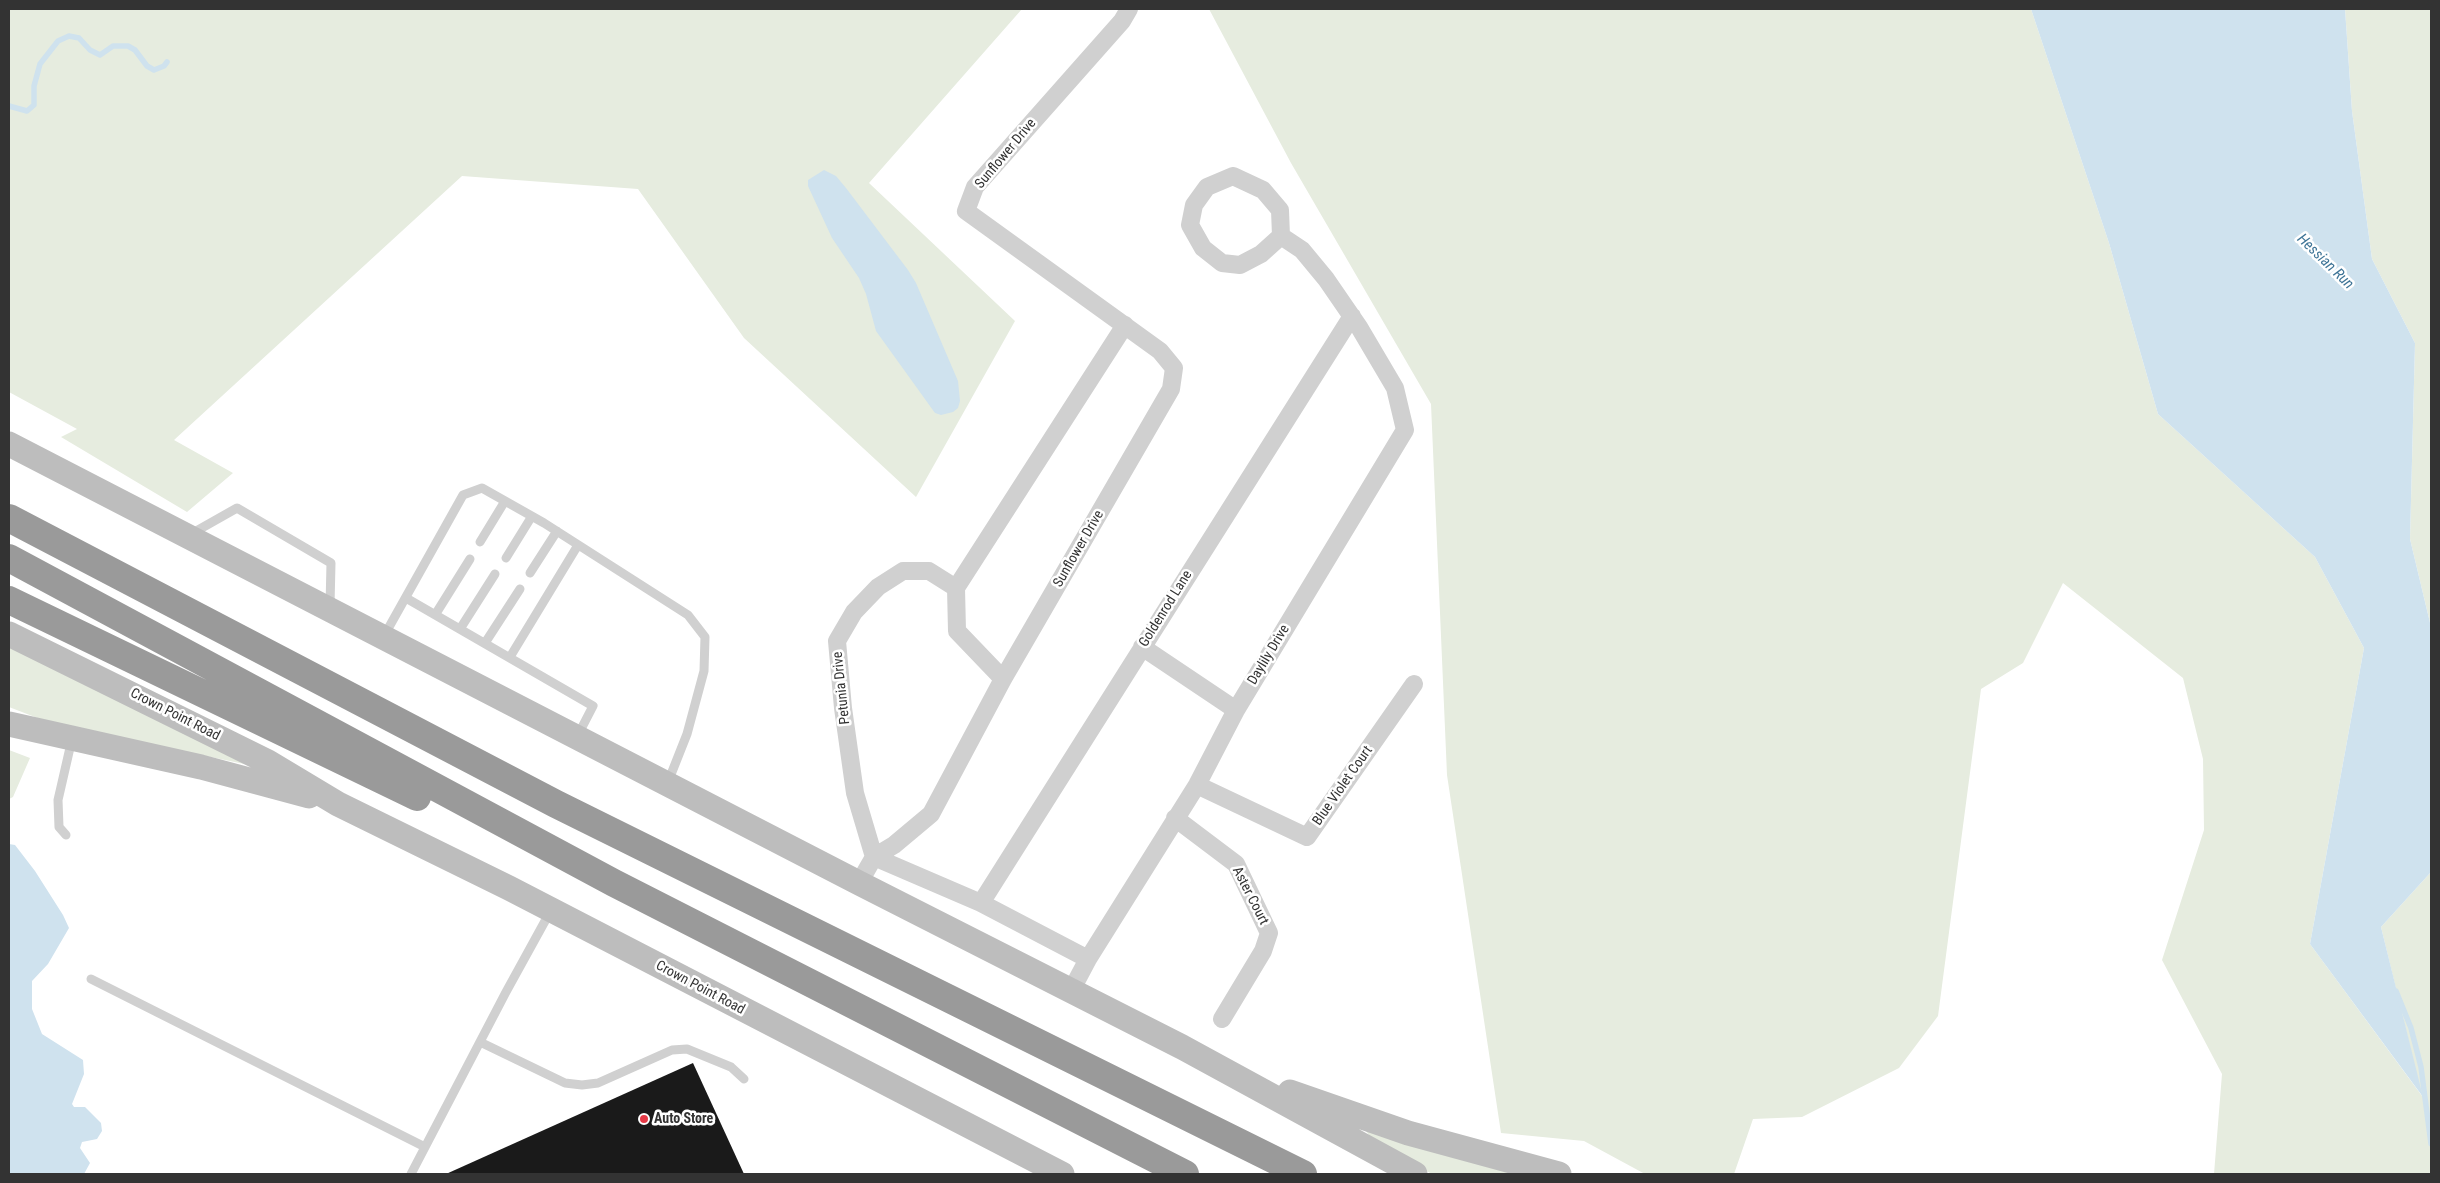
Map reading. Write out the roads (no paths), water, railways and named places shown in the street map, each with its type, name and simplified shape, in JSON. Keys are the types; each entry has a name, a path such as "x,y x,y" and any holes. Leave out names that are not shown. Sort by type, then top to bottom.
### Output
{"highway":[{"path":"9,518 556,804 1303,1174"},
{"path":"9,558 554,851 1185,1174"},
{"path":"9,600 431,803 504,843 554,851"}],"main road":[{"path":"9,444 667,785 1223,1069 1414,1174"},
{"name":"Crown Point Road","path":"9,634 268,762 338,804 552,910 1062,1174"},
{"name":"Crown Point Road","path":"9,724 201,767 338,804"},
{"path":"1223,1069 1408,1134 1558,1174"}],"street":[{"name":"Sunflower Drive","path":"859,883 874,857 894,845 931,814 1003,679 1171,390 1174,368 1160,351 966,211 975,187 1126,15"},
{"path":"1233,176 1263,190 1280,210 1281,236 1261,254 1240,265 1222,263 1203,248 1190,224 1194,206 1207,187 1233,176"},
{"name":"Daylily Drive","path":"1071,991 1088,959 1197,785 1236,710 1405,430 1395,388 1352,316 1326,279 1302,250 1281,236"},
{"name":"Goldenrod Lane","path":"981,903 1352,316"},
{"path":"1003,679 957,631 956,588 1125,325"},
{"name":"Petunia Drive","path":"874,857 855,793 843,708 837,641 854,612 878,587 903,570 928,571 956,588"},
{"path":"1142,647 1236,710"},
{"name":"Blue Violet Court","path":"1197,785 1307,837 1414,684"},
{"name":"Aster Court","path":"1175,818 1236,864 1270,933 1263,951 1222,1019"},
{"path":"874,857 981,903 1088,959"}],"lane":[{"path":"383,638 463,495 482,488 557,531 688,615 705,637 704,671 687,734 667,785"},
{"path":"480,542 505,501"},
{"path":"187,536 237,508 331,563 330,610"},
{"path":"506,558 532,516"},
{"path":"530,573 557,531"},
{"path":"510,657 578,545"},
{"path":"435,615 470,559"},
{"path":"460,629 495,574"},
{"path":"485,643 520,589"},
{"path":"406,598 593,706 577,738"},
{"path":"66,836 59,827 58,800 72,739"},
{"path":"411,1174 552,910"},
{"path":"91,979 424,1147"},
{"path":"480,1042 566,1083 582,1085 598,1083 672,1050 680,1049 687,1049 730,1067 744,1079"}],"water":[{"path":"2031,9 2345,9 2352,111 2372,259 2415,343 2410,539 2431,627 2431,872 2381,927 2423,1097 2310,944 2364,648 2315,557 2158,414 2109,243"},
{"path":"824,170 836,176 846,188 916,283 958,381 960,401 958,408 953,412 941,415 935,413 876,331 866,294 859,278 832,238 808,186 808,180"},
{"path":"9,844 15,845 35,871 63,915 69,928 48,964 32,981 32,1009 42,1034 83,1060 84,1074 72,1104 74,1107 85,1107 101,1123 102,1131 97,1139 82,1142 80,1148 90,1163 84,1174 9,1174"}],"waterway":[{"path":"9,106 27,111 34,105 34,86 40,64 58,41 69,36 79,38 90,50 100,55 113,46 128,46 135,50 147,66 154,70 164,66 167,62"},
{"name":"Hessian Run","path":"2396,991 2411,1028 2421,1067 2431,1144"}],"place":[{"name":"Auto Store","path":"644,1119"}]}
